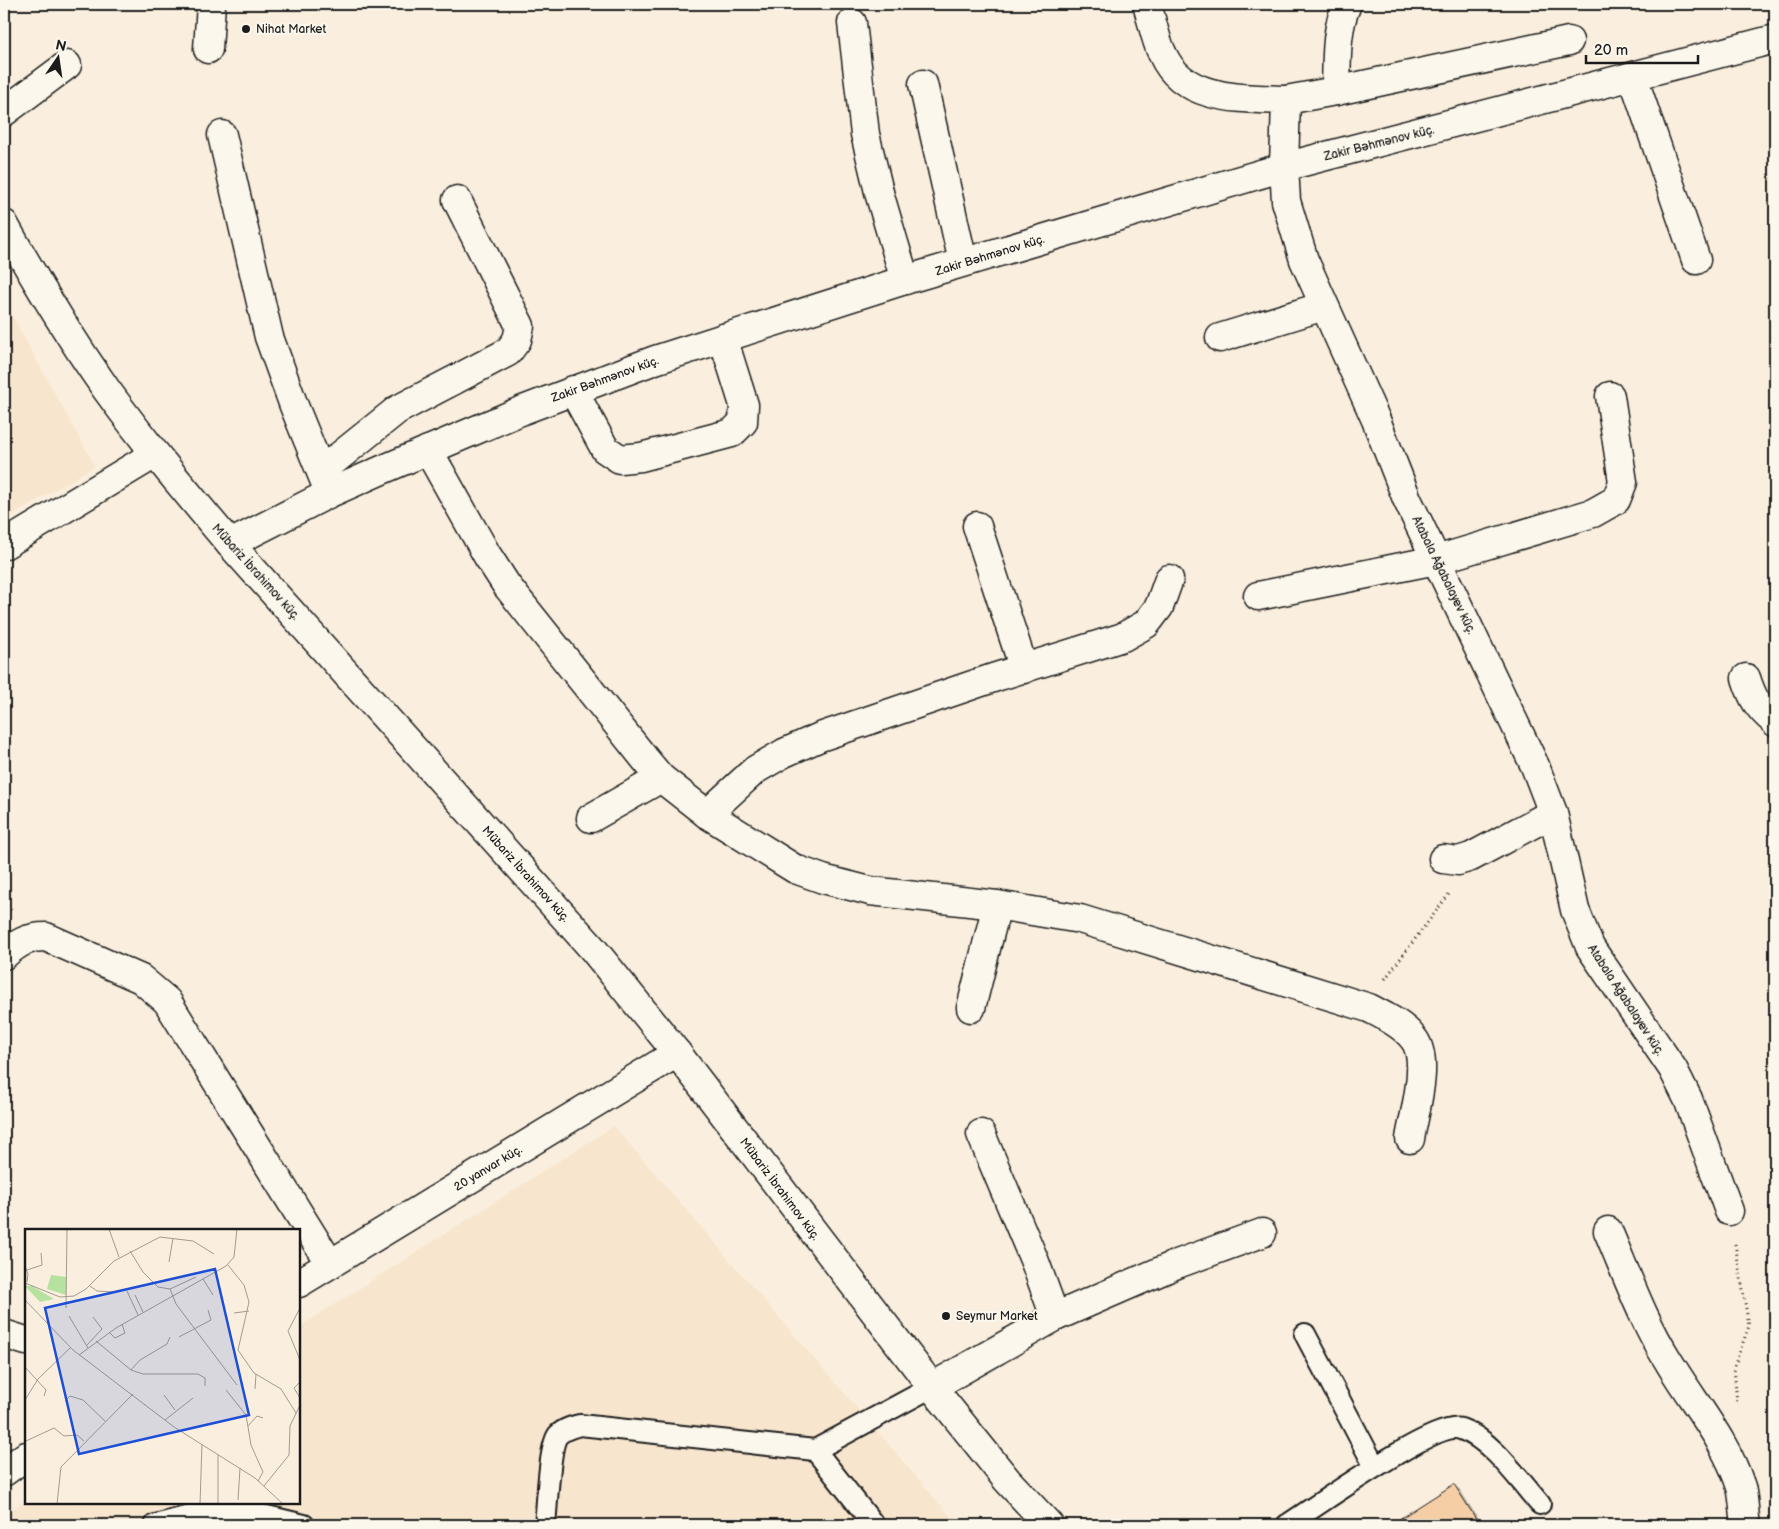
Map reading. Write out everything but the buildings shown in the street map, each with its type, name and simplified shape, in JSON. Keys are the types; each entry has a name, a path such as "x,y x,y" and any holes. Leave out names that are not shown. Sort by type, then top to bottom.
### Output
{"street":[{"path":"208,49 211,4"},
{"path":"1147,4 1163,56 1181,80 1205,92 1236,98 1286,100 1569,41"},
{"path":"1336,91 1339,33 1347,4"},
{"path":"852,23 865,134 880,196 905,280"},
{"name":"Zakir Bəhmənov küç.","path":"230,544 325,482 428,450 573,390 655,360 963,262 1284,167 1775,39"},
{"path":"4,112 67,65"},
{"path":"1633,77 1696,260"},
{"path":"923,84 963,262"},
{"name":"Atabala Ağabalayev küç.","path":"1286,100 1284,167 1286,201 1292,224 1324,306 1376,420 1407,498 1536,766 1553,813 1575,910 1590,947 1672,1069 1684,1091 1728,1211"},
{"path":"222,135 269,337 325,482 397,410 508,352 517,340 520,326 456,200"},
{"name":"Mübariz İbrahimov küç.","path":"4,224 73,340 155,454 230,544 592,949 677,1053 932,1387 1007,1480 1049,1525"},
{"path":"1220,338 1324,306"},
{"path":"573,390 606,449 620,459 641,457 732,433 743,422 744,406 723,338"},
{"path":"1258,596 1436,560 1593,513 1616,500 1623,482 1610,396"},
{"path":"428,450 487,555 507,586 624,736 661,778 707,814 795,869 823,879 870,891 997,905 1080,919 1369,1008 1391,1019 1414,1039 1423,1060 1410,1138"},
{"path":"4,545 155,454"},
{"path":"976,526 1024,669"},
{"path":"707,814 755,770 784,753 829,734 1123,637 1146,624 1159,608 1169,579"},
{"path":"1746,678 1752,699 1775,722"},
{"path":"592,818 661,778"},
{"path":"1451,860 1471,857 1553,813"},
{"path":"971,1008 997,905"},
{"path":"4,955 20,942 34,937 46,937 141,979 167,1001 330,1264"},
{"name":"20 yanvar küç.","path":"300,1281 677,1053"},
{"path":"981,1134 1055,1317"},
{"path":"1608,1231 1648,1325 1669,1363 1706,1414 1727,1455 1741,1488 1746,1525"},
{"path":"932,1387 1055,1317 1177,1264 1262,1233"},
{"path":"4,1334 25,1341"},
{"path":"4,1472 25,1457"}],"lane":[{"path":"1306,1334 1375,1467"},
{"path":"545,1525 552,1451 557,1436 567,1428 580,1425 815,1450 932,1387"},
{"path":"1287,1525 1375,1467 1434,1434 1459,1428 1480,1438 1540,1504"},
{"path":"815,1450 874,1525"},
{"path":"155,1525 212,1510 250,1512 304,1525"}],"path":[{"path":"1369,1008 1383,982 1455,886 1458,878 1451,860"},
{"path":"1727,1455 1738,1423 1734,1367 1749,1326 1728,1211"}],"shaded area":[{"path":"4,301 95,466 4,520"},
{"path":"614,1126 958,1525 4,1525 4,1514 25,1501 25,1504 300,1504 300,1326"}],"place":[{"name":"Nihat Market","path":"246,29"},
{"name":"Seymur Market","path":"946,1316"}]}
